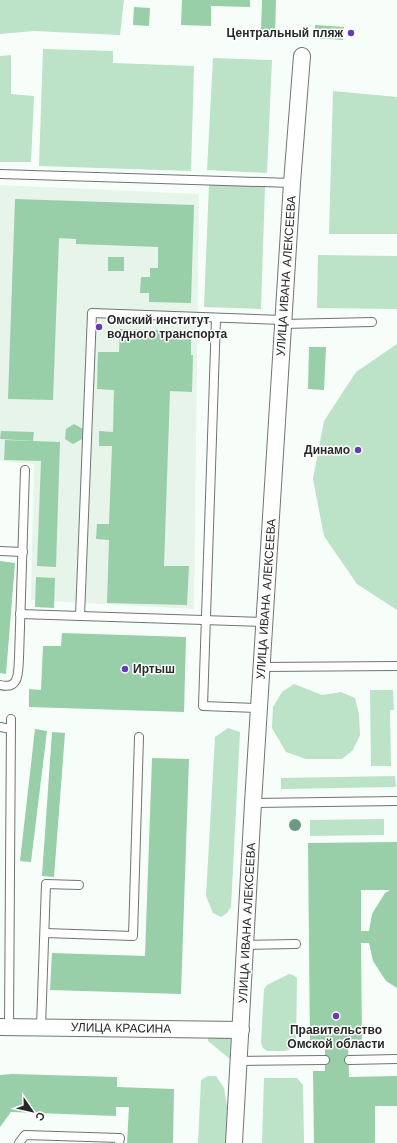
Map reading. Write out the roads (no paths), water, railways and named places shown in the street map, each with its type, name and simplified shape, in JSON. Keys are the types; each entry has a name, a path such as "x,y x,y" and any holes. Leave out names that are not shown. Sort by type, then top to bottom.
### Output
{"street":[{"name":"УЛИЦА ИВАНА АЛЕКСЕЕВА","path":"234,1143 261,667 292,183 302,56"},
{"name":"УЛИЦА КРАСИНА","path":"5,1027 241,1030"}],"lane":[{"path":"0,174 292,183"},
{"path":"80,616 92,313 284,322 372,322"},
{"path":"216,318 203,706 259,708"},
{"path":"0,685 12,685 17,680 25,470"},
{"path":"0,551 23,552"},
{"path":"20,614 264,622"},
{"path":"261,667 397,666"},
{"path":"5,1027 11,719"},
{"path":"0,727 11,729"},
{"path":"45,933 133,936 139,737"},
{"path":"253,803 397,801"},
{"path":"41,1027 46,884 79,885"},
{"path":"246,945 296,944"},
{"path":"349,1060 397,1059"},
{"path":"239,1061 325,1060"},
{"path":"18,1143 25,1135 120,1138 120,1143"}],"place":[{"name":"Центральный пляж","path":"351,33"},
{"name":"Омский институт водного транспорта","path":"99,327"},
{"name":"Динамо","path":"358,450"},
{"name":"Иртыш","path":"125,669"},
{"name":"Правительство Омской области","path":"336,1016"}]}
